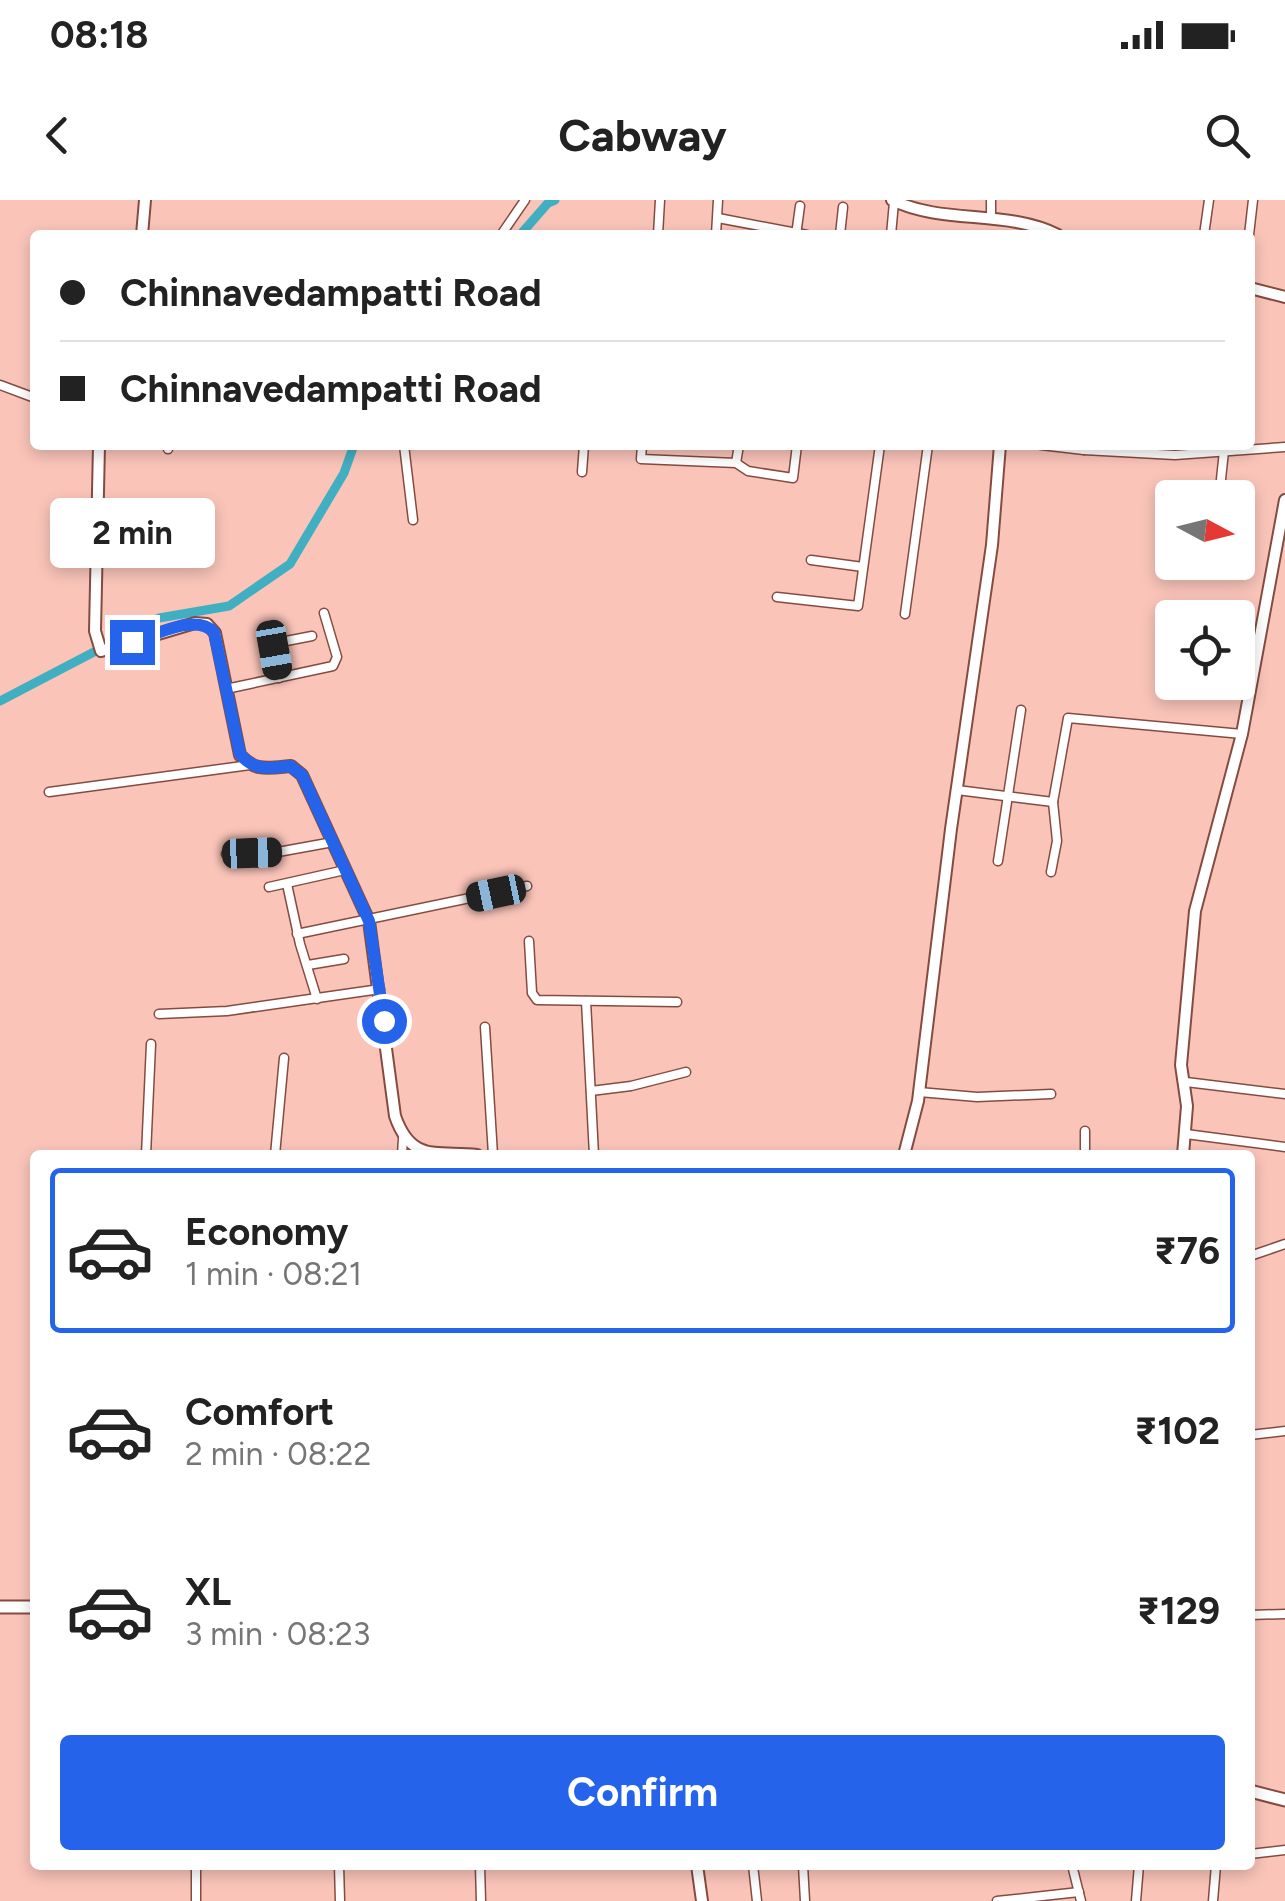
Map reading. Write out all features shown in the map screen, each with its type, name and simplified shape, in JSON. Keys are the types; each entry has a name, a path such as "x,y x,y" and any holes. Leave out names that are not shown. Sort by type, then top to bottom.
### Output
{"main road":[{"path":"0,1607 30,1608"},
{"path":"1255,1791 1285,1800"}],"street":[{"path":"142,230 145,200"},
{"path":"504,230 525,200"},
{"path":"658,230 660,200"},
{"path":"717,230 718,200"},
{"path":"990,200 991,218"},
{"path":"1205,230 1209,200"},
{"path":"1250,230 1253,200"},
{"path":"891,230 893,201 927,213 991,218 1012,229"},
{"path":"797,230 800,206"},
{"path":"841,230 844,207"},
{"path":"718,218 776,230"},
{"path":"1255,289 1285,297"},
{"path":"0,384 30,396"},
{"path":"1255,449 1285,447"},
{"path":"99,450 96,631 101,651 195,623 206,624 214,632 240,754 250,766"},
{"path":"405,450 414,520"},
{"path":"582,472 584,450"},
{"path":"642,450 641,459 736,463 748,471 794,478 797,450"},
{"path":"736,463 738,450"},
{"path":"777,598 858,606 879,450"},
{"path":"906,614 927,450"},
{"path":"905,1150 919,1092 992,544 1000,450"},
{"path":"1164,450 1239,450"},
{"path":"1220,480 1224,451"},
{"path":"1184,1150 1186,1082 1182,1065 1194,910 1242,734 1285,500"},
{"path":"811,560 864,567"},
{"path":"1271,576 1285,578"},
{"path":"226,689 330,668 336,662 324,612"},
{"path":"279,678 276,643 312,636"},
{"path":"998,861 1021,710"},
{"path":"1051,872 1057,841 1053,802 1068,718 1242,734"},
{"path":"49,792 250,766 290,766 302,775 369,921 402,1150"},
{"path":"957,790 1053,802"},
{"path":"226,854 278,852 332,842"},
{"path":"270,887 345,870"},
{"path":"287,884 317,999"},
{"path":"297,934 528,886"},
{"path":"529,941 534,999 677,1002"},
{"path":"308,965 344,959"},
{"path":"159,1014 227,1010 380,989"},
{"path":"586,1001 594,1150"},
{"path":"485,1027 493,1150"},
{"path":"146,1150 151,1044"},
{"path":"275,1150 284,1058"},
{"path":"591,1091 686,1072"},
{"path":"1186,1082 1285,1094"},
{"path":"919,1092 978,1097 1051,1094"},
{"path":"1085,1131 1085,1150"},
{"path":"1186,1134 1285,1148"},
{"path":"403,1138 416,1150"},
{"path":"1255,1254 1285,1244"},
{"path":"1255,1434 1285,1430"},
{"path":"1255,1615 1285,1614"},
{"path":"1255,1853 1285,1850"},
{"path":"196,1870 196,1901"},
{"path":"339,1870 340,1901"},
{"path":"480,1870 480,1901"},
{"path":"698,1870 702,1901"},
{"path":"754,1870 757,1901"},
{"path":"802,1870 804,1901"},
{"path":"996,1901 1080,1896 1073,1870"},
{"path":"1136,1901 1139,1870"},
{"path":"1213,1901 1216,1870"}],"waterway":[{"path":"524,230 555,200"},
{"path":"0,701 159,618 229,606 290,564 344,473 352,450"}],"route":[{"path":"132,642 195,623 206,624 214,632 240,754 250,766 290,766 302,775 369,921 384,1021"}]}
